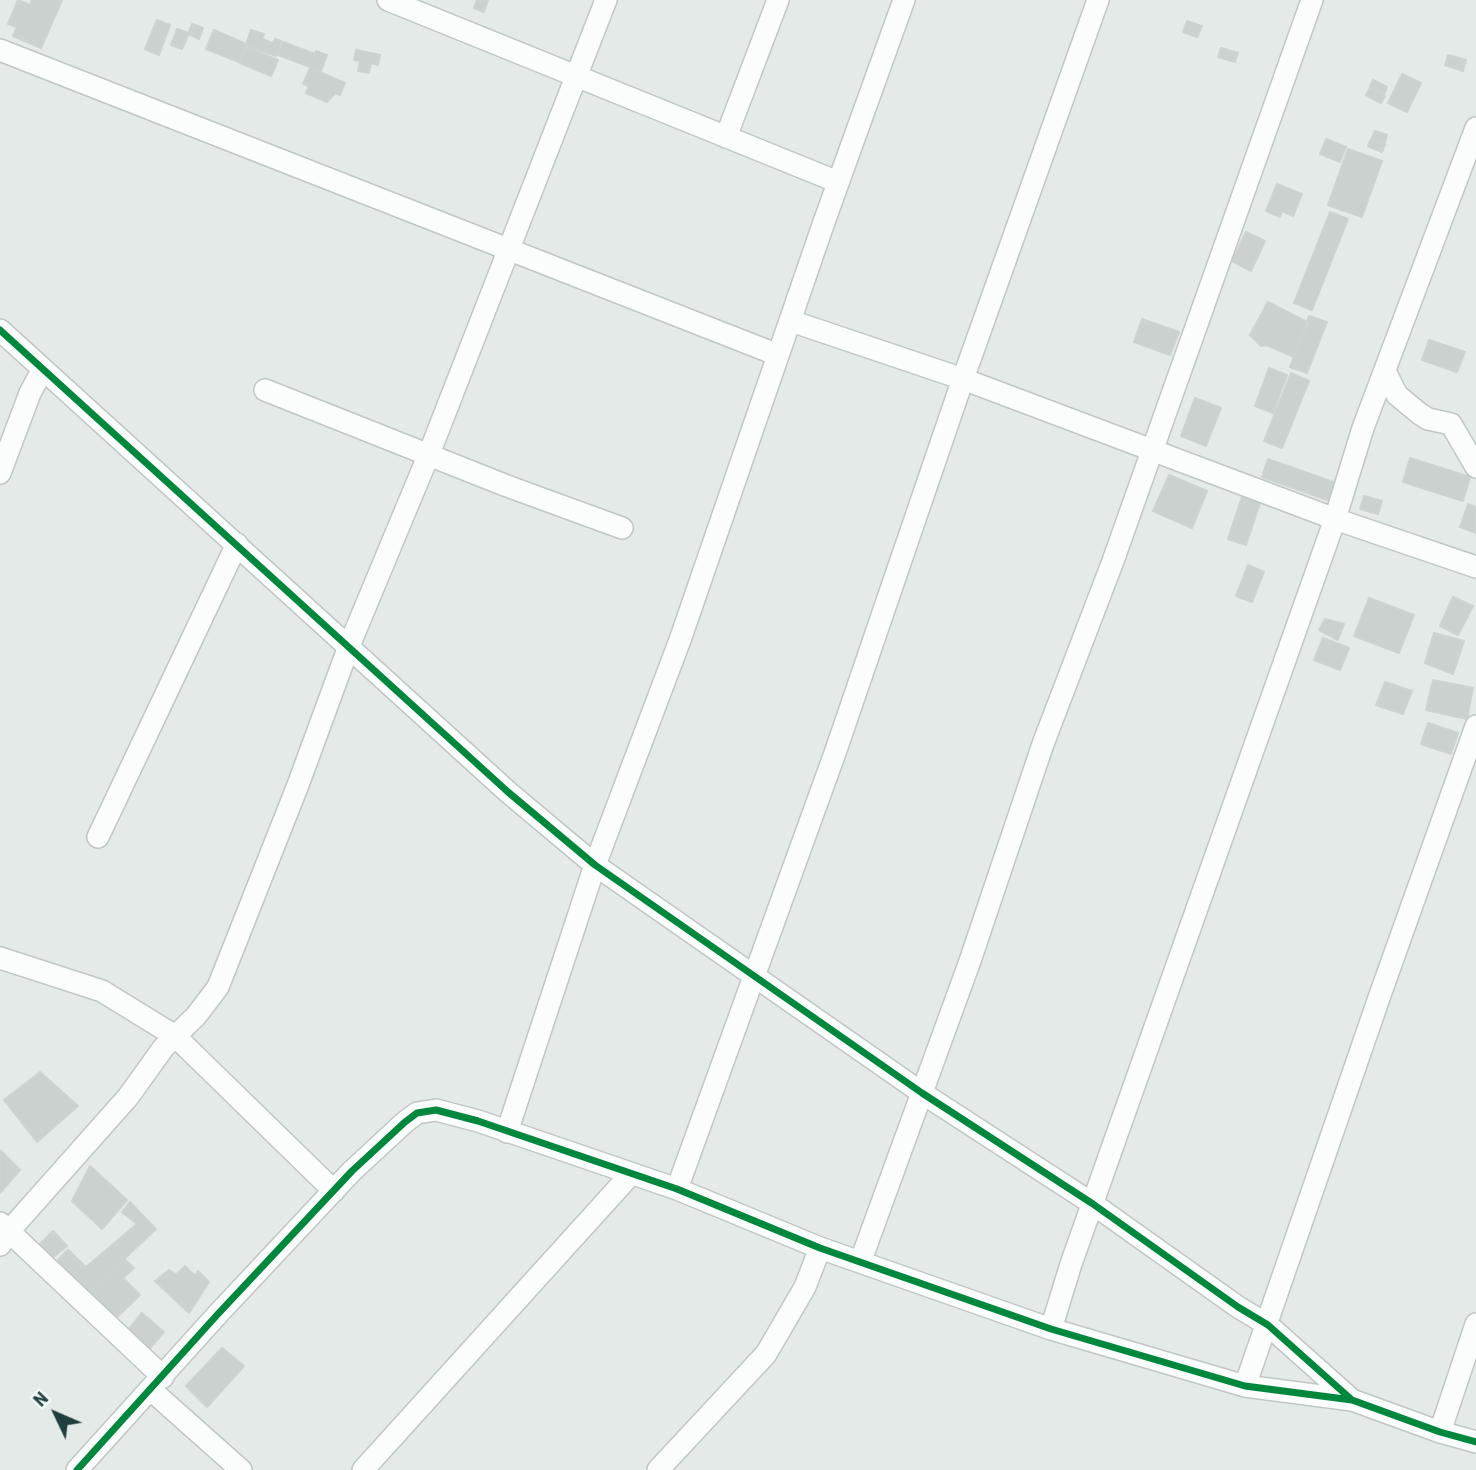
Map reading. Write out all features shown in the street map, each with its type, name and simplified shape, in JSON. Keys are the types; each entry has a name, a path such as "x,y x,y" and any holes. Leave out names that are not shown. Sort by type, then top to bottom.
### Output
{"street":[{"path":"388,0 838,181"},
{"path":"241,1470 157,1383 3,1233 128,1097 157,1055 197,1016 218,987 298,785 349,646 429,454 606,0"},
{"path":"726,137 778,0"},
{"path":"507,1132 596,865 680,640 838,181 904,0"},
{"path":"677,1189 839,740 963,379 1098,0"},
{"path":"861,1260 970,961 1043,744 1153,450 1311,0"},
{"path":"0,50 778,355"},
{"path":"1051,1329 1071,1264 1335,519 1363,428 1476,128"},
{"path":"791,321 963,379 1335,519 1476,567"},
{"path":"0,330 508,792 596,865 922,1093 1093,1204 1238,1307 1268,1325 1352,1400"},
{"path":"0,473 30,393 43,369"},
{"path":"1385,371 1397,396 1428,419 1451,424 1476,467"},
{"path":"265,390 622,528"},
{"path":"98,837 237,544"},
{"path":"1245,1386 1362,1045 1476,726"},
{"path":"0,958 102,991 175,1036 334,1191"},
{"path":"77,1470 217,1314 334,1191 417,1113 436,1110 588,1157 677,1189 820,1248 861,1260 1051,1329 1245,1386 1352,1400 1476,1443"},
{"path":"363,1470 631,1174"},
{"path":"658,1470 766,1354 805,1287 820,1248"},
{"path":"1440,1432 1476,1324"}],"building":[{"path":"18,0 30,5 32,0 62,0 41,48 13,36 17,27 8,24"},
{"path":"477,0 488,0 484,12 474,8"},
{"path":"157,20 170,25 159,55 145,49"},
{"path":"1187,21 1202,26 1197,37 1183,32"},
{"path":"192,24 203,28 199,39 188,34"},
{"path":"177,29 189,33 182,49 171,45"},
{"path":"214,30 246,44 239,62 206,49"},
{"path":"251,30 264,34 262,39 273,43 275,39 281,41 276,56 246,45"},
{"path":"283,42 315,54 316,51 327,55 321,71 278,55"},
{"path":"246,47 278,60 271,76 240,63"},
{"path":"1221,48 1238,53 1235,62 1218,57"},
{"path":"356,50 380,55 378,65 371,63 369,73 358,71 360,61 354,60"},
{"path":"1448,55 1466,60 1463,71 1445,65"},
{"path":"310,68 345,83 340,95 335,93 327,102 306,93 309,86 303,84"},
{"path":"1402,74 1421,83 1407,112 1388,103"},
{"path":"1373,80 1387,87 1384,94 1370,87"},
{"path":"1370,88 1385,96 1381,103 1366,95"},
{"path":"1375,131 1387,135 1385,142 1372,138"},
{"path":"1326,139 1346,147 1340,162 1320,154"},
{"path":"1371,139 1385,144 1382,152 1368,146"},
{"path":"1348,149 1382,161 1362,217 1328,205"},
{"path":"1277,184 1302,194 1293,216 1282,211 1280,217 1266,211"},
{"path":"1330,212 1348,219 1312,310 1294,303"},
{"path":"1246,232 1265,241 1251,271 1232,261"},
{"path":"1268,302 1309,323 1292,356 1266,345 1261,346 1250,335"},
{"path":"1309,316 1327,322 1307,373 1290,367"},
{"path":"1142,319 1179,332 1170,355 1134,342"},
{"path":"1429,340 1465,352 1457,372 1422,360"},
{"path":"1269,368 1287,375 1273,413 1255,406"},
{"path":"1291,373 1309,381 1282,448 1264,441"},
{"path":"1195,398 1221,408 1206,446 1181,436"},
{"path":"1410,458 1470,477 1463,501 1403,482"},
{"path":"1268,459 1339,484 1333,502 1262,477"},
{"path":"1169,475 1207,491 1192,528 1153,511"},
{"path":"1364,496 1382,501 1378,514 1360,509"},
{"path":"1242,497 1260,503 1246,545 1228,539"},
{"path":"1468,504 1476,507 1476,533 1460,527"},
{"path":"1248,565 1264,572 1252,602 1236,596"},
{"path":"1453,597 1473,606 1458,635 1440,626"},
{"path":"1369,598 1414,615 1399,653 1354,636"},
{"path":"1325,619 1344,624 1338,640 1319,630"},
{"path":"1434,633 1464,641 1453,674 1425,663"},
{"path":"1323,638 1349,648 1340,670 1314,660"},
{"path":"1433,680 1473,688 1467,719 1426,710"},
{"path":"1385,682 1412,691 1403,714 1376,705"},
{"path":"1428,723 1458,733 1451,754 1421,744"},
{"path":"40,1072 78,1106 37,1142 4,1100"},
{"path":"0,1150 20,1170 0,1193"},
{"path":"90,1166 127,1200 102,1229 72,1201"},
{"path":"130,1202 156,1229 84,1297 55,1263 68,1250 86,1267 137,1224 122,1212"},
{"path":"53,1231 67,1246 52,1258 39,1245"},
{"path":"123,1258 134,1268 123,1278 140,1295 115,1319 89,1294"},
{"path":"185,1266 195,1276 198,1271 209,1282 189,1313 155,1281 169,1270 176,1275"},
{"path":"142,1313 164,1332 150,1348 129,1329"},
{"path":"222,1348 244,1366 207,1407 186,1386"}],"cycle path":[{"path":"0,330 508,792 595,865 922,1093 1093,1204 1238,1307 1268,1325 1352,1400"},
{"path":"77,1470 352,1171 417,1113 436,1110 478,1121 677,1189 820,1248 1051,1329 1245,1386 1352,1400 1476,1442"}]}
